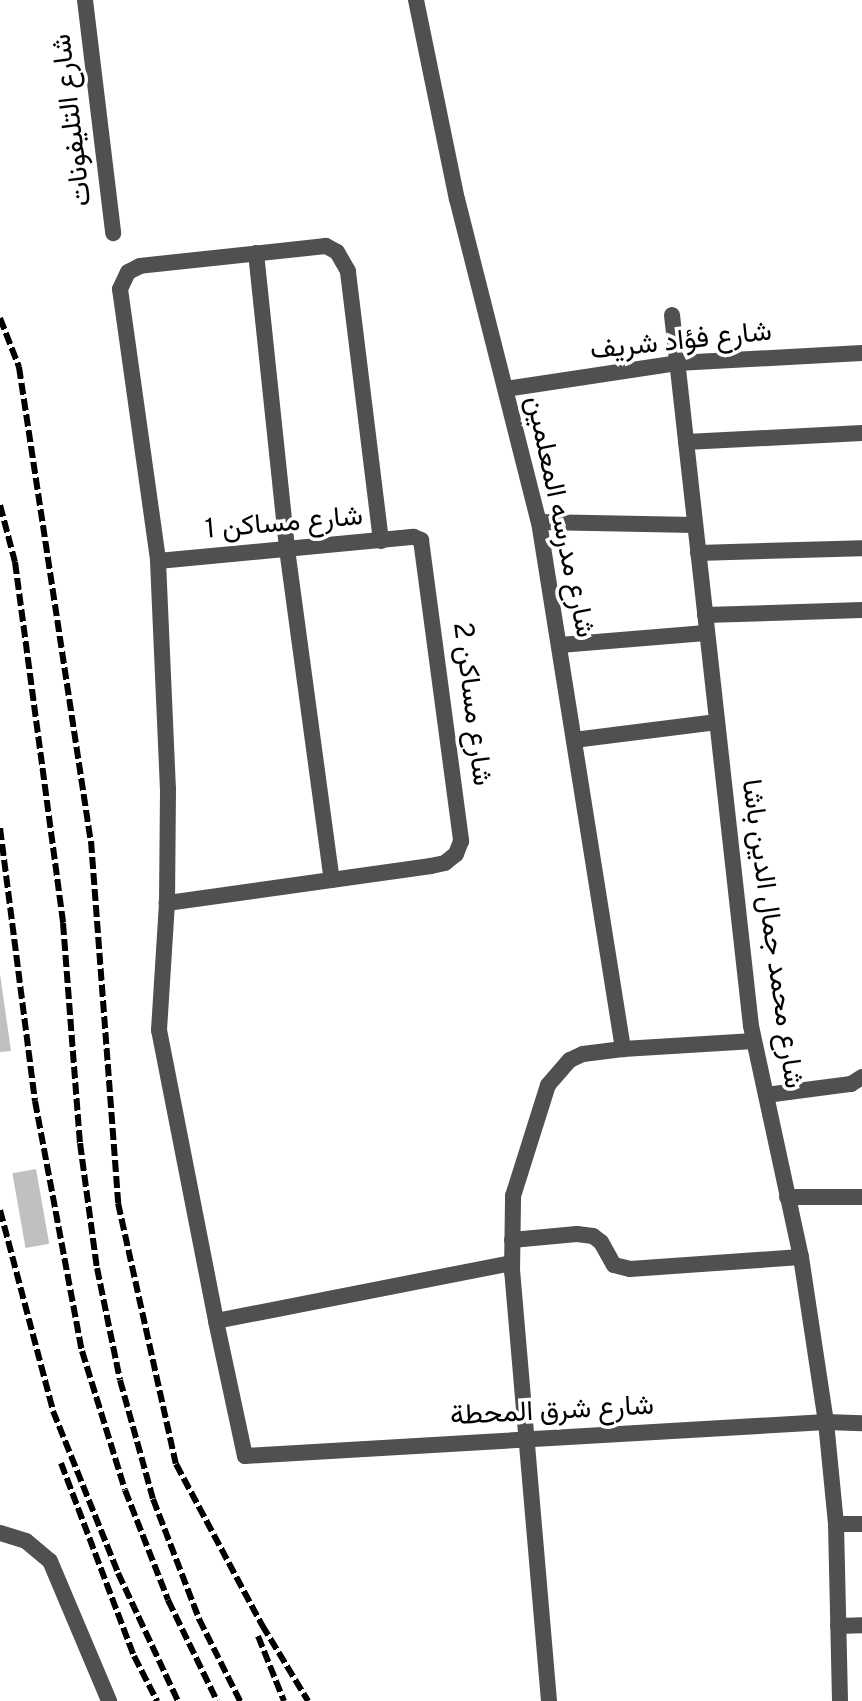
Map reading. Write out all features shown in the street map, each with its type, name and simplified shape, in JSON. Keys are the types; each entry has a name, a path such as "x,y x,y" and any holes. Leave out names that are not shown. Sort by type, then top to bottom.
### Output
{"street":[{"name":"شارع التليفونات","path":"85,0 113,233"},
{"name":"شارع مدرسه المعلمين","path":"416,0 457,199 539,522 623,1049"},
{"path":"381,541 348,271 337,252 326,246 140,266 123,277 120,289 158,561 168,789 167,903 159,1008 162,1055 216,1321 511,1263"},
{"path":"167,903 332,880 287,549 256,253"},
{"name":"شارع محمد جمال الدين باشا","path":"672,315 754,1041 801,1257 826,1422 836,1524 840,1701"},
{"name":"شارع فؤاد شريف","path":"506,389 677,363 862,353"},
{"path":"686,442 862,433"},
{"path":"539,522 695,525"},
{"name":"شارع مساكن 1","path":"158,561 414,537"},
{"name":"شارع مساكن 2","path":"332,880 445,863 456,854 461,841 424,545 414,537"},
{"path":"698,553 862,548"},
{"path":"705,615 862,610"},
{"path":"560,645 706,633"},
{"path":"574,740 717,722"},
{"path":"549,1701 511,1263 513,1196 548,1085 570,1060 583,1054 623,1049 754,1041"},
{"path":"766,1095 851,1084 862,1077"},
{"path":"787,1197 862,1197"},
{"path":"512,1240 577,1234 593,1236 614,1265 630,1269 801,1257"},
{"name":"شارع شرق المحطة","path":"216,1321 245,1456 826,1422 862,1423"},
{"path":"836,1524 862,1524"},
{"path":"0,1533 26,1541 50,1561 109,1701"},
{"path":"838,1626 862,1625"}],"building":[{"path":"0,974 11,1051 0,1052"},
{"path":"36,1169 49,1244 26,1248 12,1173"}],"railway":[{"path":"0,318 19,367 91,841 118,1203 176,1464 262,1625 308,1701"},
{"path":"0,505 15,562 63,923 80,1143 97,1268 120,1380 153,1499 199,1619 240,1701"},
{"path":"0,828 35,1101 82,1351 125,1490 168,1600 217,1701"},
{"path":"0,1210 53,1411 118,1573 178,1701"},
{"path":"61,1463 134,1656 157,1701"},
{"path":"258,1636 284,1701"}]}
